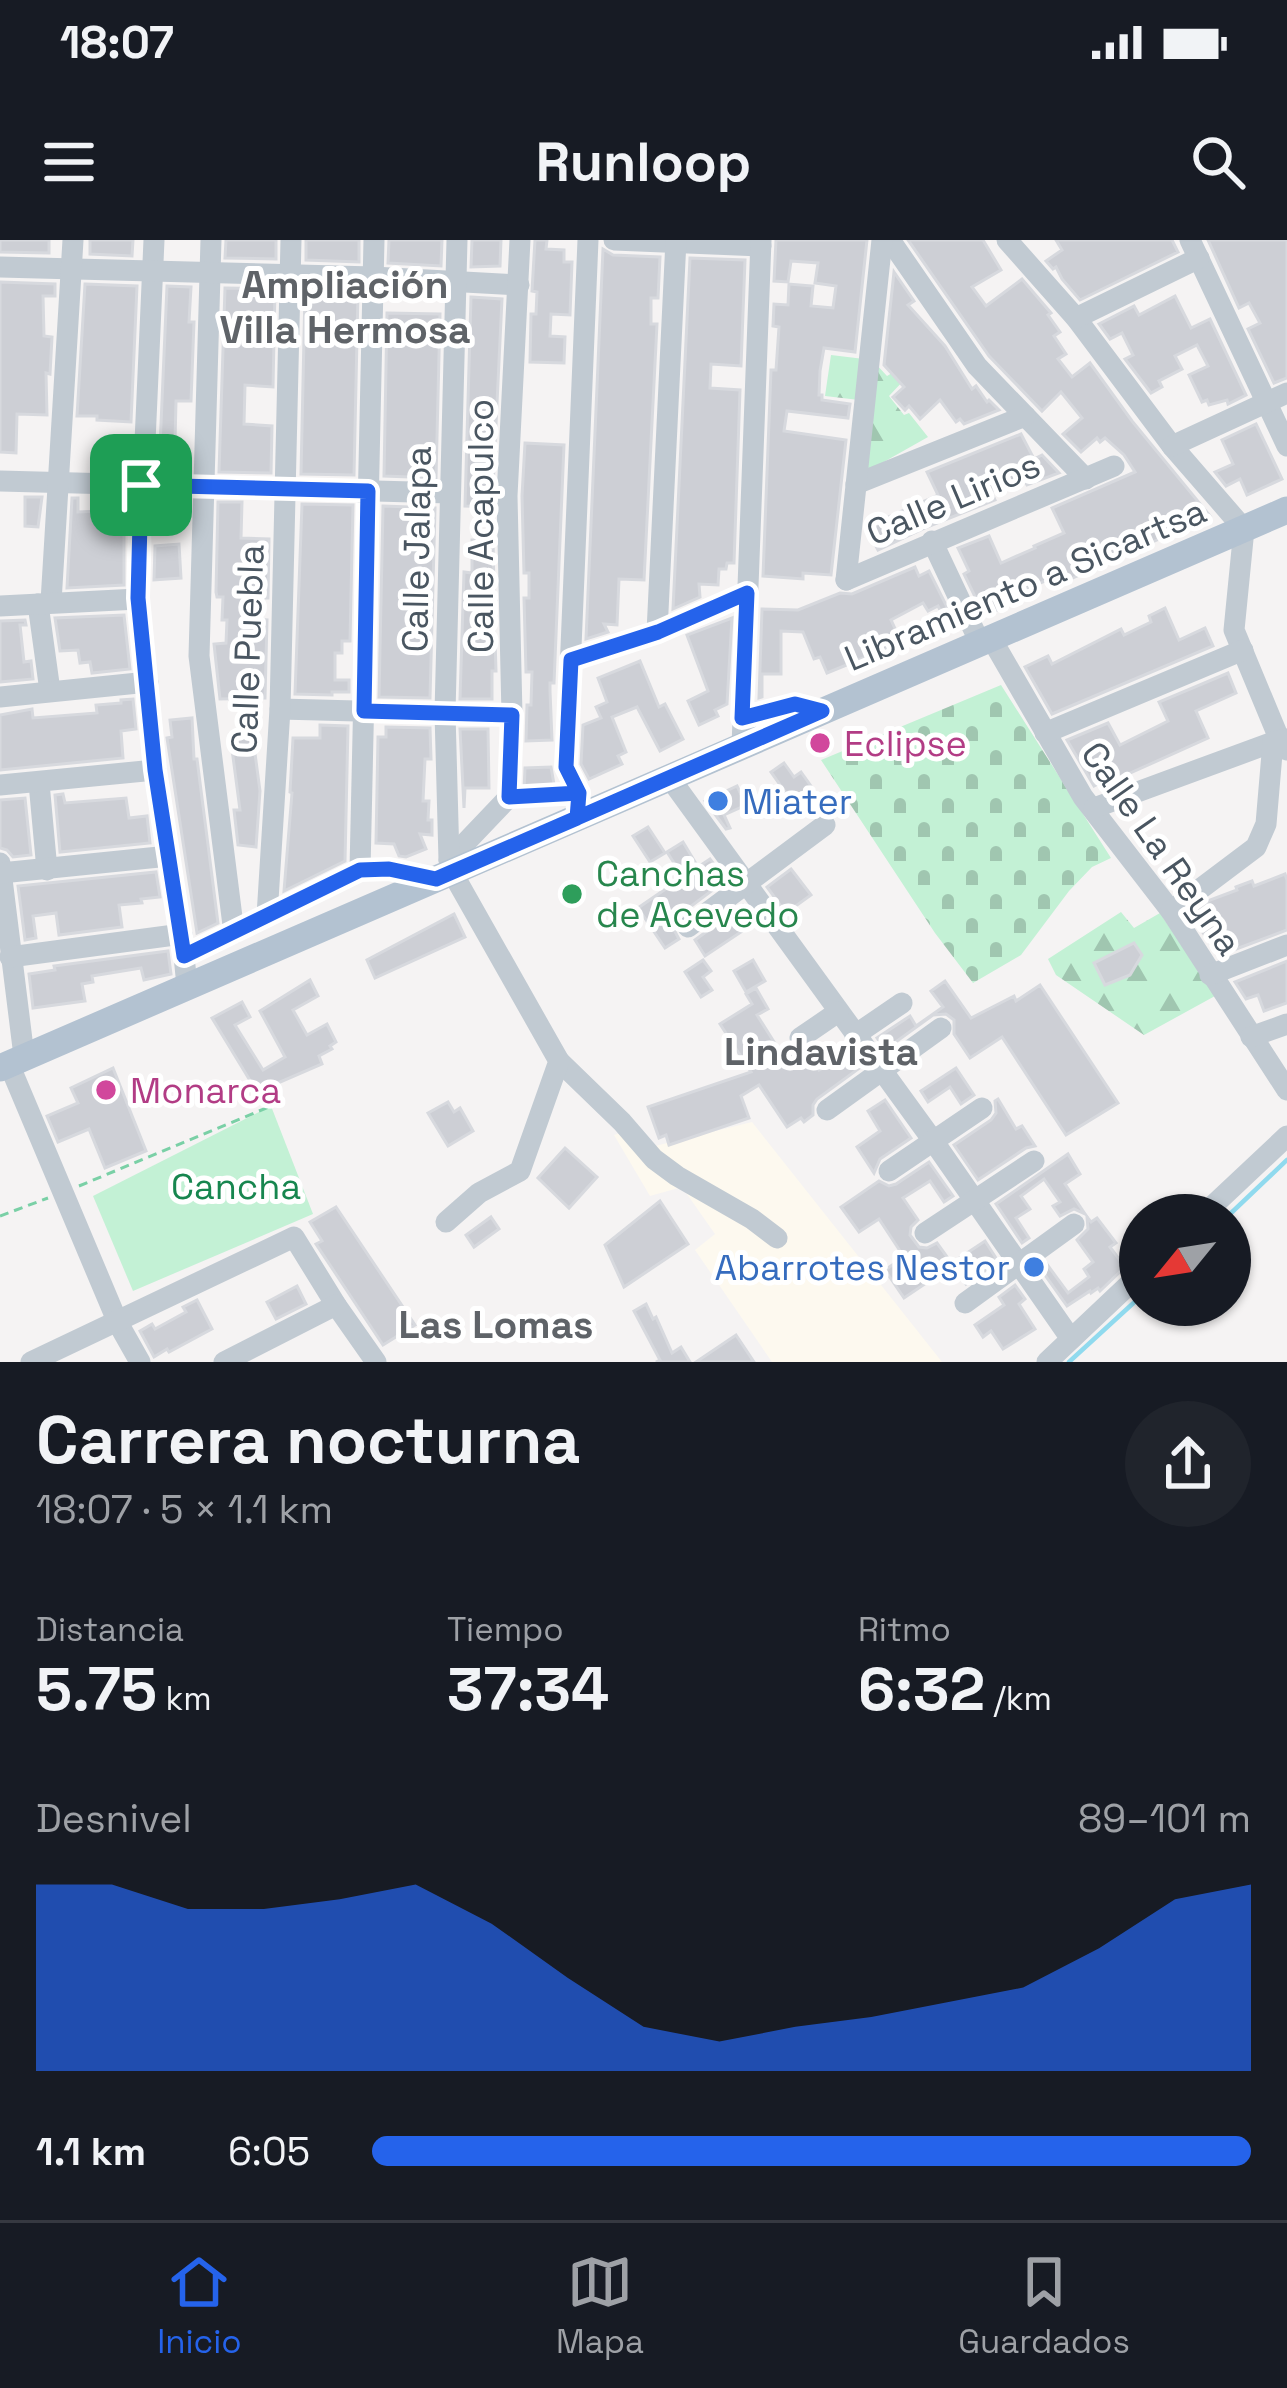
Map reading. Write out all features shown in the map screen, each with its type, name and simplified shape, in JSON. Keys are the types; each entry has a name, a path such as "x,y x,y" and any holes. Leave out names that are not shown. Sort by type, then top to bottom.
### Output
{"main road":[{"name":"Libramiento a Sicartsa","path":"11,1063 446,870 578,805 669,778 742,732 822,711 1287,510"}],"street":[{"path":"50,691 45,603 60,483 73,240"},
{"path":"154,240 138,598 155,770 187,986"},
{"path":"211,240 199,656 234,933"},
{"name":"Calle Puebla","path":"267,916 280,709 290,240"},
{"path":"360,870 374,240"},
{"name":"Calle Jalapa","path":"446,870 445,713 457,240"},
{"name":"Calle Acapulco","path":"509,797 507,496 520,240"},
{"path":"578,805 566,767 587,240"},
{"path":"614,240 761,243 742,732"},
{"path":"886,240 856,484 1025,416"},
{"path":"886,240 977,366 1086,479"},
{"path":"1007,240 1076,318 1172,446 1244,529 1234,630 1282,743 1256,847 1171,911"},
{"path":"658,632 676,242"},
{"path":"1076,318 1189,255 1277,398 1287,446"},
{"path":"0,268 519,285"},
{"path":"1172,446 1277,398"},
{"name":"Calle Lirios","path":"856,484 846,580 1114,466"},
{"path":"0,481 450,493"},
{"name":"Calle La Reyna","path":"932,541 985,640 1083,796 1171,911 1287,1090"},
{"path":"571,660 658,632 747,593"},
{"path":"0,606 138,598"},
{"path":"1045,733 1243,650"},
{"path":"0,697 148,682"},
{"path":"280,709 512,715"},
{"path":"1094,808 1282,743"},
{"path":"0,785 155,770"},
{"path":"669,778 1071,1339"},
{"path":"39,783 47,870"},
{"path":"446,870 509,797"},
{"path":"688,927 825,825"},
{"path":"2,887 47,870 169,856"},
{"path":"0,863 10,957 11,1063 118,1323 140,1362"},
{"path":"10,957 183,945 234,933 360,870 446,870"},
{"path":"446,870 559,1061 654,1160 777,1238"},
{"path":"1210,975 1287,945"},
{"path":"855,1035 902,1004"},
{"path":"800,1038 838,1012"},
{"path":"1251,1037 1287,1024"},
{"path":"827,1110 941,1028"},
{"path":"446,1222 479,1193 520,1172 559,1061"},
{"path":"890,1171 982,1108"},
{"path":"1225,1194 1287,1136"},
{"path":"925,1233 1034,1161"},
{"path":"965,1303 1074,1225"},
{"path":"31,1362 294,1237 376,1362"},
{"path":"1047,1362 1119,1294"},
{"path":"224,1362 336,1305"},
{"path":"266,1340 276,1362"}],"path":[{"path":"509,797 578,805"},
{"path":"0,1216 271,1106"}],"shaded area":[{"path":"752,1122 942,1362 772,1362 695,1250 715,1234 682,1187 650,1196 614,1135 639,1127 651,1147"}],"green space":[{"path":"831,355 864,359 859,400 825,396"},
{"path":"875,363 887,376 897,370 905,379 889,396 928,437 866,472"},
{"path":"1001,685 1111,858 1092,867 1069,891 1021,955 973,983 821,760"},
{"path":"1121,912 1134,928 1160,913 1215,996 1144,1035 1056,975 1048,959"},
{"name":"Cancha","path":"271,1106 313,1214 133,1291 93,1196"}],"building":[{"path":"0,240 49,240 49,253 0,252"},
{"path":"90,240 133,240 132,256 90,254"},
{"path":"226,240 276,240 276,259 225,258"},
{"path":"306,240 359,240 359,262 306,260"},
{"path":"389,240 442,240 441,266 388,263"},
{"path":"472,240 501,240 500,266 471,267"},
{"path":"535,240 547,240 546,249 564,250 564,262 572,262 570,315 551,314 550,336 565,337 564,363 530,362 531,314 536,314 537,292 532,291"},
{"path":"776,240 867,240 855,352 824,348 820,371 819,395 822,400 850,404 848,418 787,411 784,431 846,440 831,575 803,573 803,579 763,576 771,370 776,370 779,327 773,326 774,304 788,305 789,284 813,286 811,306 833,308 836,286 815,283 818,263 791,261 788,282 774,281"},
{"path":"908,240 983,240 1001,270 972,287 986,306 1022,279 1051,313 1060,332 1054,336 1066,354 1058,359 1072,377 1090,363 1210,516 1066,581 1063,574 999,599 1003,608 984,615 964,574 969,571 958,548 989,536 1001,563 1064,533 1052,508 1135,472 1105,438 1100,442 1097,438 1081,452 1063,434 1082,418 1061,392 1042,411 989,356"},
{"path":"1056,240 1172,240 1178,252 1080,300 1046,261 1062,250"},
{"path":"1208,240 1287,240 1287,378 1274,383 1248,329 1260,323 1249,303 1239,308"},
{"path":"603,249 613,255 660,257 658,298 651,298 651,324 657,324 644,580 619,579 617,625 604,624 608,632 586,639"},
{"path":"690,258 745,260 741,366 711,364 710,388 740,390 734,563 719,569 718,585 699,584 700,597 673,609"},
{"path":"894,272 914,301 908,305 945,346 972,389 976,386 999,410 964,424 960,419 956,422 940,400 920,419 893,397 904,387 884,365"},
{"path":"0,282 55,284 55,296 43,296 44,336 52,337 50,374 46,373 47,415 17,414 16,453 0,452"},
{"path":"85,284 137,286 131,422 77,416"},
{"path":"167,286 191,287 191,401 176,401 175,442 180,442 180,463 190,463 189,471 159,470"},
{"path":"225,288 275,289 273,387 245,385 244,424 272,426 271,473 219,472"},
{"path":"305,292 358,292 354,475 301,474"},
{"path":"1175,296 1191,328 1210,319 1246,395 1228,404 1227,400 1202,402 1189,375 1208,366 1197,345 1175,356 1182,369 1159,381 1162,387 1151,393 1125,359 1133,355 1122,333 1110,339 1099,324 1134,306 1139,315"},
{"path":"471,297 502,299 492,507 465,506"},
{"path":"387,313 440,314 436,478 384,476"},
{"path":"1256,424 1282,479 1247,495 1240,479 1226,486 1215,472 1233,464 1222,440"},
{"path":"1021,434 1034,459 1042,455 1059,473 1027,485 1023,478 991,491 995,500 878,550 868,531 938,495 927,472"},
{"path":"525,443 564,445 554,683 550,683 552,740 526,741 532,672 526,672"},
{"path":"25,497 42,497 38,527 25,526"},
{"path":"72,498 78,498 78,512 101,511 101,499 127,499 124,585 67,588"},
{"path":"157,500 188,501 188,518 157,518"},
{"path":"218,502 242,502 241,538 269,539 268,598 254,598 254,619 267,620 265,698 220,699 214,644 226,643 227,620 222,620 223,597 216,592"},
{"path":"302,504 353,505 350,641 342,641 342,653 335,653 335,680 349,680 349,692 295,694"},
{"path":"383,506 435,508 430,698 379,697"},
{"path":"472,540 493,540 490,627 496,671 492,671 492,699 460,699 464,572 472,573"},
{"path":"179,544 181,578 154,580 155,546"},
{"path":"915,567 919,576 929,571 948,609 941,612 938,606 928,611 923,603 891,620 903,646 827,673 820,657 814,659 803,632 781,631 781,674 762,674 759,698 762,609 798,610 840,593 852,594"},
{"path":"1165,608 1179,640 1205,628 1213,646 1052,714 1025,667 1048,656 1052,664 1121,629 1124,635 1151,622 1149,616"},
{"path":"124,615 130,669 92,673 90,662 80,663 78,650 60,651 55,618"},
{"path":"732,618 727,704 715,710 718,716 699,725 688,701 708,691 687,635"},
{"path":"25,620 26,625 20,625 24,662 31,661 33,679 0,682 0,621"},
{"path":"640,661 659,707 665,704 683,739 660,751 637,707 612,717 626,752 618,756 622,764 589,779 581,764 583,725 601,718 596,707 607,702 598,678"},
{"path":"1228,673 1236,693 1196,711 1208,738 1117,779 1119,783 1103,789 1100,783 1094,786 1067,740 1108,723 1120,745 1168,721 1159,702"},
{"path":"133,699 136,729 121,731 123,758 0,770 0,715 32,709 33,718 97,713 96,705"},
{"path":"192,718 218,923 197,933 167,738 172,737 170,720"},
{"path":"320,725 348,726 345,861 284,891 293,738 320,738"},
{"path":"386,727 430,728 431,759 425,759 423,801 429,801 432,835 420,834 426,849 406,857 399,856 394,844 376,843 378,737 386,737"},
{"path":"460,729 488,729 489,788 465,788 464,808"},
{"path":"252,731 260,791 256,847 238,845 234,810 240,810 230,734"},
{"path":"784,763 794,777 801,772 813,789 791,800 771,772"},
{"path":"551,767 555,790 524,791 525,768"},
{"path":"737,786 746,805 724,815 730,828 726,829 705,801"},
{"path":"63,794 65,803 126,798 129,818 147,816 150,843 60,852 55,795"},
{"path":"25,798 31,855 13,857 0,848 0,800"},
{"path":"648,827 665,853 650,862 633,836"},
{"path":"683,842 698,867 710,859 726,880 678,916 673,928 679,939 665,948 638,908 683,877 667,852"},
{"path":"791,869 811,895 786,913 767,887"},
{"path":"156,872 160,897 119,905 122,927 59,935 56,913 33,916 36,938 25,940 18,886"},
{"path":"1285,874 1287,930 1228,952 1225,945 1214,949 1191,915 1236,887 1252,881 1254,886"},
{"path":"743,905 756,922 705,956 695,940"},
{"path":"454,914 465,937 375,978 367,960"},
{"path":"1134,943 1142,955 1130,975 1105,985 1094,963"},
{"path":"168,951 171,974 144,980 141,968 92,976 93,982 82,984 85,1001 33,1008 29,974 55,970 54,966"},
{"path":"703,960 711,971 703,977 712,990 701,997 685,972"},
{"path":"753,960 765,981 746,992 734,971"},
{"path":"1287,961 1287,1003 1264,1011 1258,995 1246,999 1235,982"},
{"path":"310,980 318,996 293,1010 307,1035 327,1024 336,1042 319,1056 322,1064 257,1092 212,1018 242,1002 250,1017 235,1025 263,1070 285,1057 260,1011"},
{"path":"945,981 971,1018 1014,996 1016,1001 1040,985 1118,1103 1066,1135 1002,1037 970,1058 954,1034 954,1020 946,1014 933,1015 893,1044 890,1040 882,1045 877,1038 910,1016 916,1026 943,1007 931,991"},
{"path":"756,988 768,1009 757,1015 781,1053 789,1048 807,1051 819,1070 851,1053 861,1067 817,1099 813,1115 804,1122 801,1118 787,1127 759,1085 741,1096 749,1118 669,1145 666,1135 659,1138 648,1107 751,1072 720,1024 752,1004 746,994"},
{"path":"113,1068 146,1151 105,1168 89,1129 58,1142 47,1116 78,1103 71,1088"},
{"path":"956,1068 974,1095 961,1104 950,1087 928,1102 921,1091"},
{"path":"998,1099 1016,1129 1022,1126 1035,1146 978,1180 954,1145 991,1120"},
{"path":"885,1100 911,1138 880,1159 874,1173 857,1147 880,1131 868,1111"},
{"path":"448,1102 454,1112 460,1108 473,1131 448,1146 428,1113"},
{"path":"565,1148 597,1177 569,1208 538,1178"},
{"path":"1068,1154 1080,1174 1065,1184 1085,1214 1074,1209 1060,1216 1053,1206 1060,1202 1044,1179 1021,1196 1030,1209 1016,1218 1029,1238 1022,1243 996,1204"},
{"path":"929,1162 953,1196 944,1202 930,1181 903,1198 918,1220 910,1235 919,1247 937,1243 953,1265 904,1298 885,1270 904,1257 879,1219 859,1232 841,1207 879,1181 896,1184"},
{"path":"660,1201 688,1244 624,1287 605,1245"},
{"path":"336,1207 415,1325 383,1345 316,1244 322,1241 310,1222"},
{"path":"491,1217 499,1229 474,1247 466,1235"},
{"path":"1087,1217 1091,1222 1097,1218 1116,1243 1110,1247 1119,1259 1119,1273 1100,1291 1090,1291 1067,1306 1040,1268 1046,1263 1068,1293 1089,1277 1084,1269 1093,1262 1077,1240 1088,1229"},
{"path":"985,1241 996,1258 966,1284 952,1263"},
{"path":"1015,1285 1025,1299 1019,1304 1035,1329 1003,1349 991,1331 983,1337 975,1325 1004,1305 999,1297"},
{"path":"297,1286 306,1304 276,1319 267,1302"},
{"path":"197,1300 212,1329 154,1357 140,1331 152,1324 155,1329 186,1312 183,1307"},
{"path":"646,1304 672,1353 681,1347 690,1362 656,1362 660,1360 634,1311"},
{"path":"736,1335 754,1362 696,1362"}],"waterway":[{"path":"1251,1194 1287,1160"},
{"path":"1069,1362 1119,1316"}],"place":[{"name":"Eclipse","path":"820,743"},
{"name":"Miater","path":"718,801"},
{"name":"Canchas de Acevedo","path":"572,894"},
{"name":"Monarca","path":"106,1090"},
{"name":"Abarrotes Nestor","path":"1034,1267"}],"district":[{"name":"Ampliación Villa Hermosa","path":"345,306"},
{"name":"Lindavista","path":"821,1051"},
{"name":"Las Lomas","path":"496,1324"}],"route":[{"path":"141,485 138,598 155,770 184,956 360,870 389,869 436,879 577,818 579,793 566,767 571,660 658,632 747,593 742,718 795,704 822,711 577,818 579,793 509,797 512,715 364,711 368,491 141,485"}]}
